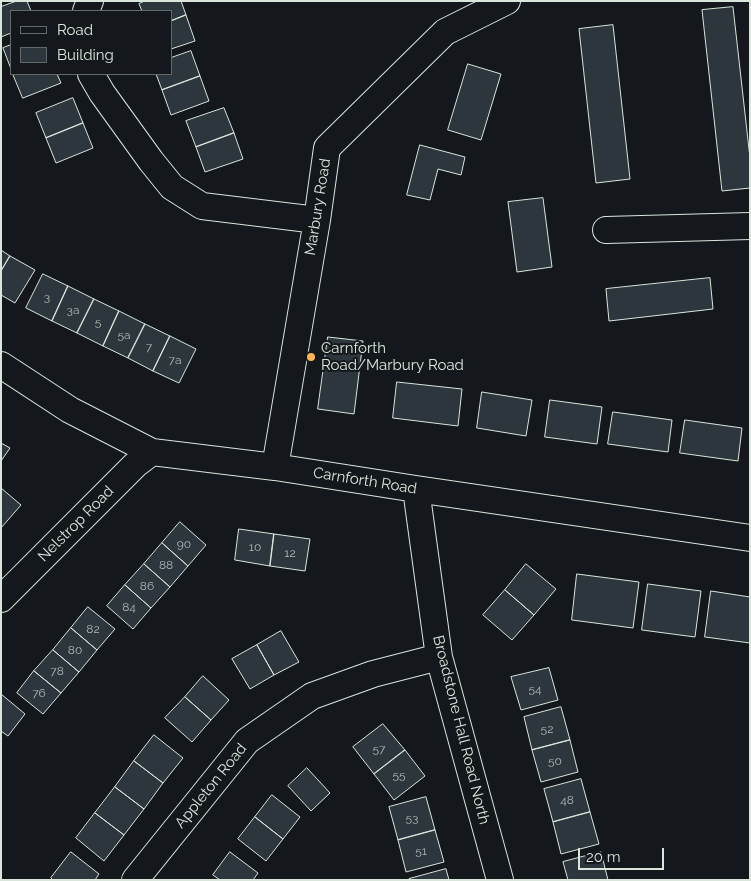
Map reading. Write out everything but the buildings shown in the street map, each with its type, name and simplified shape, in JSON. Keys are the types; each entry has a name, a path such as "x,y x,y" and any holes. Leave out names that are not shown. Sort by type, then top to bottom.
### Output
{"street":[{"name":"Marbury Road","path":"275,467 317,220 327,148 445,32 507,1"},
{"path":"92,75 102,93 172,187 202,206 317,220"},
{"path":"606,230 750,226"},
{"name":"Carnforth Road","path":"1,365 70,410 152,452 275,467 750,538"},
{"name":"Nelstrop Road","path":"1,599 135,465 152,452"},
{"name":"Broadstone Hall Road North","path":"416,489 439,657 500,880"},
{"name":"Appleton Road","path":"135,880 247,741 312,696 373,674 439,657"}],"place":[{"name":"Carnforth Road/Marbury Road","path":"311,357"}]}
